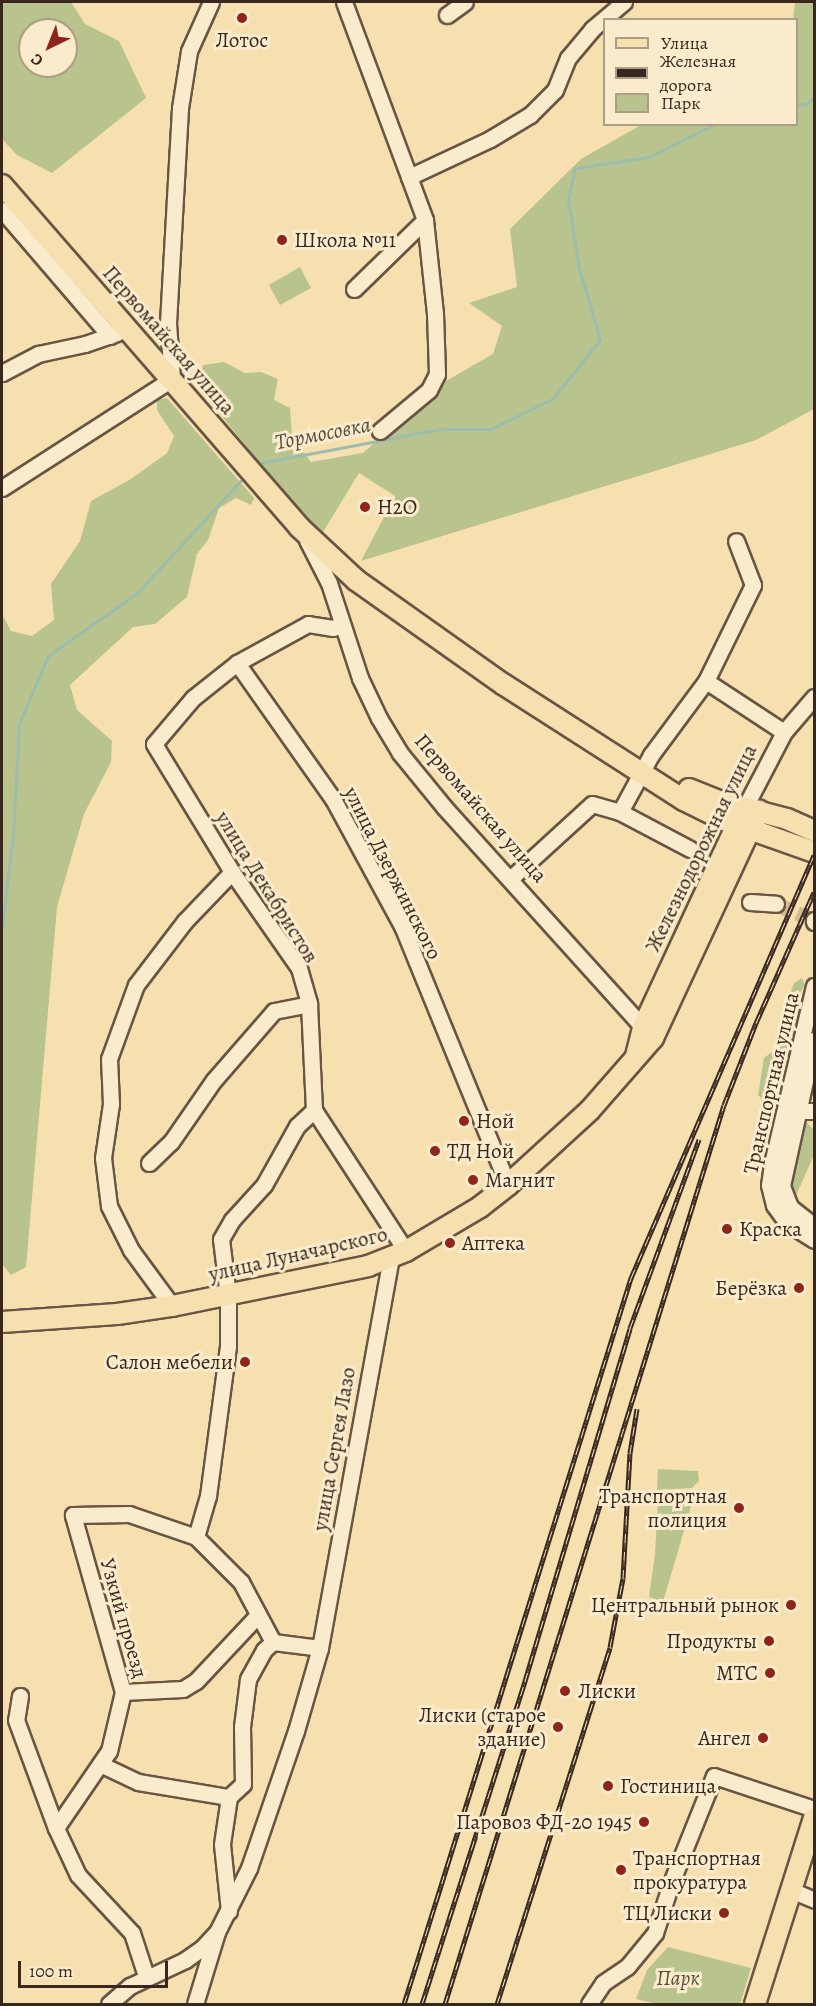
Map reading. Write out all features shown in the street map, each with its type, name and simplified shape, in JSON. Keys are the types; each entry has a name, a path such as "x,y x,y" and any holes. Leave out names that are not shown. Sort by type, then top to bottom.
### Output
{"main road":[{"name":"Первомайская улица","path":"3,196 118,332 172,380 299,527 356,580 413,623 502,684 642,771 718,801 748,817 812,844"},
{"name":"Железнодорожная улица","path":"635,1059 748,817"},
{"name":"улица Луначарского","path":"2,1322 117,1314 172,1306 368,1266 399,1255 449,1227 508,1185 590,1110 635,1059"},
{"path":"755,2004 803,1895 814,1818"},
{"path":"769,2004 814,1861"}],"street":[{"path":"2,488 172,380 168,323 180,108 189,51 211,2"},
{"path":"344,2 425,220 435,313 437,374 429,390 380,431"},
{"path":"447,15 465,2"},
{"path":"605,18 624,2"},
{"path":"410,177 490,139 530,115 555,90 568,58 592,29 603,20"},
{"path":"354,289 425,220"},
{"path":"2,373 38,354 118,332"},
{"name":"Первомайская улица","path":"299,527 329,583 360,678 379,718 400,753 425,785 648,1033"},
{"path":"620,812 642,771 706,681 753,585 736,541"},
{"path":"237,663 308,624 333,628 342,625"},
{"name":"улица Декабристов","path":"237,663 193,698 154,744 232,872 299,969 309,1004 314,1110"},
{"name":"улица Дзержинского","path":"237,663 333,799 403,928 508,1185"},
{"path":"706,681 784,732"},
{"name":"Железнодорожная улица","path":"748,817 784,732 814,697"},
{"path":"510,879 592,804 620,812 690,849"},
{"path":"172,1306 131,1250 109,1206 103,1158 111,1104 109,1059 136,985 185,921 232,872"},
{"path":"750,902 776,904"},
{"name":"Транспортная улица","path":"814,986 772,1164 770,1185 774,1205 787,1223 814,1240"},
{"path":"149,1163 171,1142 214,1080 274,1011 309,1004"},
{"name":"Транспортная улица","path":"814,1040 784,1166 783,1193 796,1213 814,1226"},
{"path":"273,1642 242,1582 196,1537 208,1496 228,1347 228,1296 221,1239 232,1220 264,1185 297,1126 314,1110 399,1255"},
{"path":"797,1111 814,1111"},
{"name":"улица Сергея Лазо","path":"217,1932 249,1868 272,1803 320,1648 399,1255"},
{"name":"Узкий проезд","path":"56,1828 109,1751 123,1692 73,1515 129,1514 196,1537"},
{"path":"123,1692 183,1689 196,1681 258,1615"},
{"path":"229,1912 222,1844 229,1797 243,1784 242,1726 248,1679 264,1650 273,1642 320,1648"},
{"path":"20,1696 16,1720 56,1828 78,1875 132,1933 146,1976"},
{"path":"100,1764 138,1782 229,1797"},
{"path":"589,2004 603,1983 627,1967 655,1933 671,1883 714,1776 814,1809"},
{"path":"109,2004 146,1976 185,1960 217,1932"},
{"path":"195,2004 217,1932"}],"green space":[{"path":"2,2 71,2 85,24 119,41 146,98 52,173 17,155 2,139"},
{"path":"795,2 814,2 814,409 756,440 361,561 395,496 359,473 320,537 198,387 203,365 224,362 245,373 261,372 278,379 274,400 290,408 292,436 311,462 363,453 439,385 493,354 502,326 469,303 517,287 510,229 581,159 639,126 798,126 798,18 793,18"},
{"path":"300,267 311,288 280,305 269,285"},
{"path":"167,398 254,498 251,505 236,498 219,508 208,540 197,554 187,597 155,624 133,627 70,685 77,710 112,741 111,762 84,814 57,907 26,1267 11,1275 2,1264 2,614 11,631 32,636 54,620 51,584 80,541 91,501 131,479 167,453 174,436 157,410 157,400"},
{"path":"802,978 805,985 794,1002 797,1021 787,1060 774,1077 775,1098 767,1104 758,1095 764,1058 780,1046 778,1036 785,1009 794,983"},
{"path":"805,1121 814,1130 814,1155 794,1200 789,1189 789,1173"},
{"path":"658,1469 698,1471 699,1481 692,1488 657,1490"},
{"path":"658,1500 683,1501 691,1507 663,1602 649,1597 655,1554"},
{"name":"Парк","path":"668,1947 751,1968 740,2004 657,2004 636,1999 647,1970"}],"waterway":[{"name":"Тормосовка","path":"813,2 814,9"},
{"name":"Тормосовка","path":"798,105 807,104 814,96"},
{"name":"Тормосовка","path":"255,464 441,429 491,429 552,399 600,340 579,268 568,200 575,168 649,157 711,126"},
{"name":"Тормосовка","path":"2,928 13,835 19,724 48,656 137,593 245,476"}],"tunnel":[{"path":"776,904 814,920"}],"railway":[{"path":"404,2004 631,1278 814,855"},
{"path":"445,2004 724,1105 756,1023 814,892"},
{"path":"422,2004 525,1681 630,1328 699,1139"},
{"path":"497,2004 610,1647 623,1578 630,1453 637,1409"}],"place":[{"name":"Лотос","path":"242,18"},
{"name":"Школа №11","path":"282,240"},
{"name":"H2O","path":"365,507"},
{"name":"Ной","path":"464,1121"},
{"name":"ТД Ной","path":"435,1151"},
{"name":"Магнит","path":"473,1180"},
{"name":"Краска","path":"727,1229"},
{"name":"Аптека","path":"450,1243"},
{"name":"Берёзка","path":"799,1288"},
{"name":"Салон мебели","path":"245,1362"},
{"name":"Транспортная полиция","path":"739,1508"},
{"name":"Центральный рынок","path":"791,1605"},
{"name":"Продукты","path":"769,1641"},
{"name":"МТС","path":"770,1673"},
{"name":"Лиски","path":"565,1691"},
{"name":"Лиски (старое здание)","path":"558,1727"},
{"name":"Ангел","path":"763,1738"},
{"name":"Гостиница","path":"608,1786"},
{"name":"Паровоз ФД-20 1945","path":"644,1822"},
{"name":"Транспортная прокуратура","path":"621,1870"},
{"name":"ТЦ Лиски","path":"724,1913"}]}
